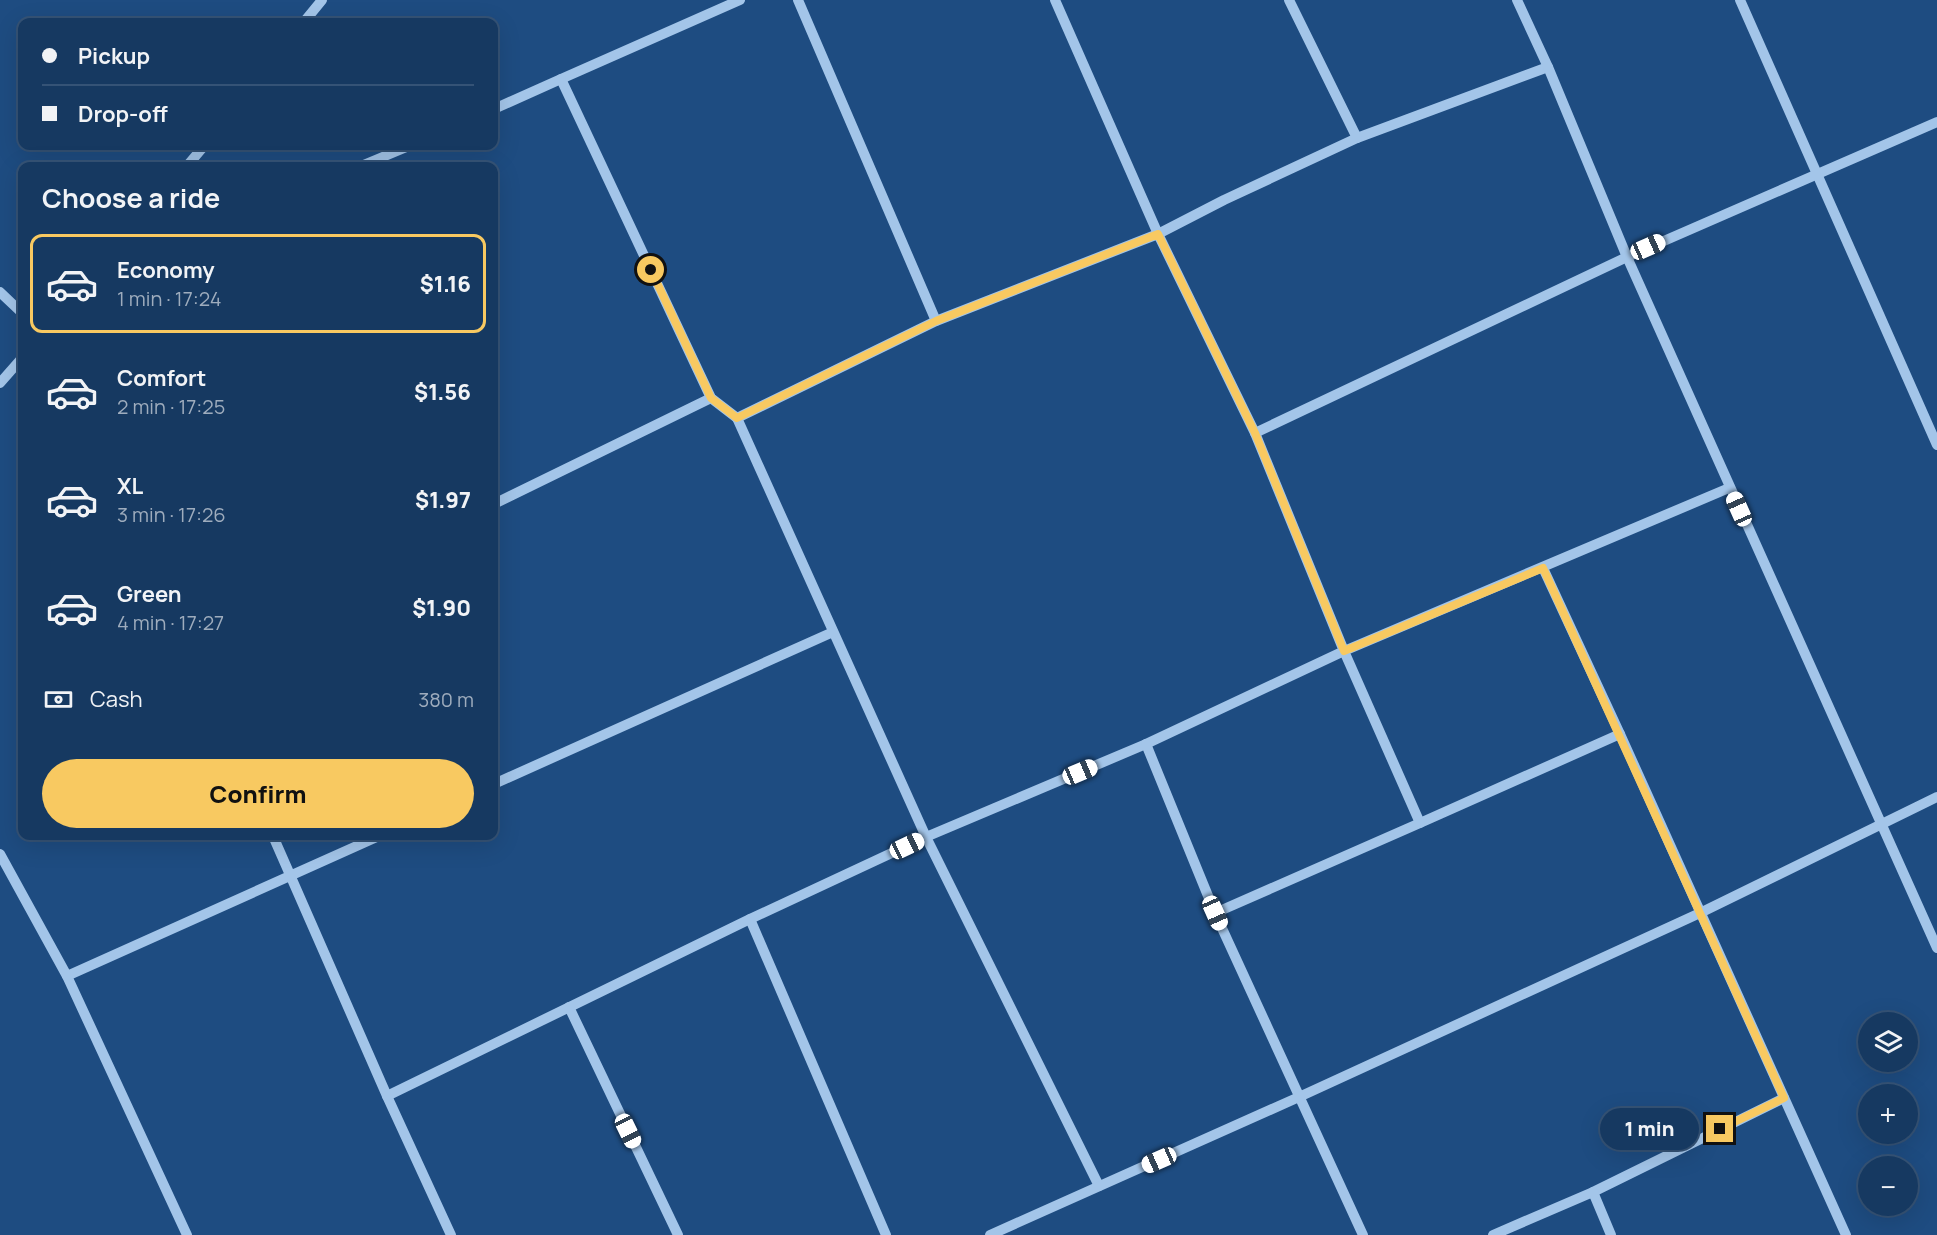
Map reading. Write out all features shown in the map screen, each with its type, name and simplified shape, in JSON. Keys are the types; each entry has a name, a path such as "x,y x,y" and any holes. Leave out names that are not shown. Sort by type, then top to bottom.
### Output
{"street":[{"path":"307,18 322,0"},
{"path":"498,107 740,0"},
{"path":"798,0 936,321"},
{"path":"1054,0 1158,234 1255,433 1344,651 1420,823"},
{"path":"1289,0 1357,138"},
{"path":"1517,0 1548,67 1626,256 1937,948"},
{"path":"1740,0 1937,445"},
{"path":"737,418 936,321 1158,234 1224,200 1357,138 1548,67"},
{"path":"561,79 711,398 737,418 926,837 1099,1186"},
{"path":"1255,433 1626,256 1937,122"},
{"path":"190,162 201,150"},
{"path":"371,162 399,150"},
{"path":"0,292 18,309"},
{"path":"0,383 18,363"},
{"path":"498,502 711,398"},
{"path":"387,1096 750,919 926,837 1146,744 1344,651 1730,488"},
{"path":"1543,568 1846,1235"},
{"path":"498,782 833,632"},
{"path":"1215,913 1620,735"},
{"path":"1146,744 1215,913 1363,1235"},
{"path":"990,1235 1299,1097 1700,913 1937,797"},
{"path":"275,840 451,1235"},
{"path":"67,976 370,840"},
{"path":"0,854 67,976 187,1235"},
{"path":"750,919 886,1235"},
{"path":"569,1007 678,1235"},
{"path":"1493,1235 1593,1192 1784,1098"},
{"path":"1593,1192 1611,1235"}],"route":[{"path":"651,270 711,398 737,418 936,321 1158,234 1255,433 1344,651 1543,568 1784,1098 1720,1129"}]}
